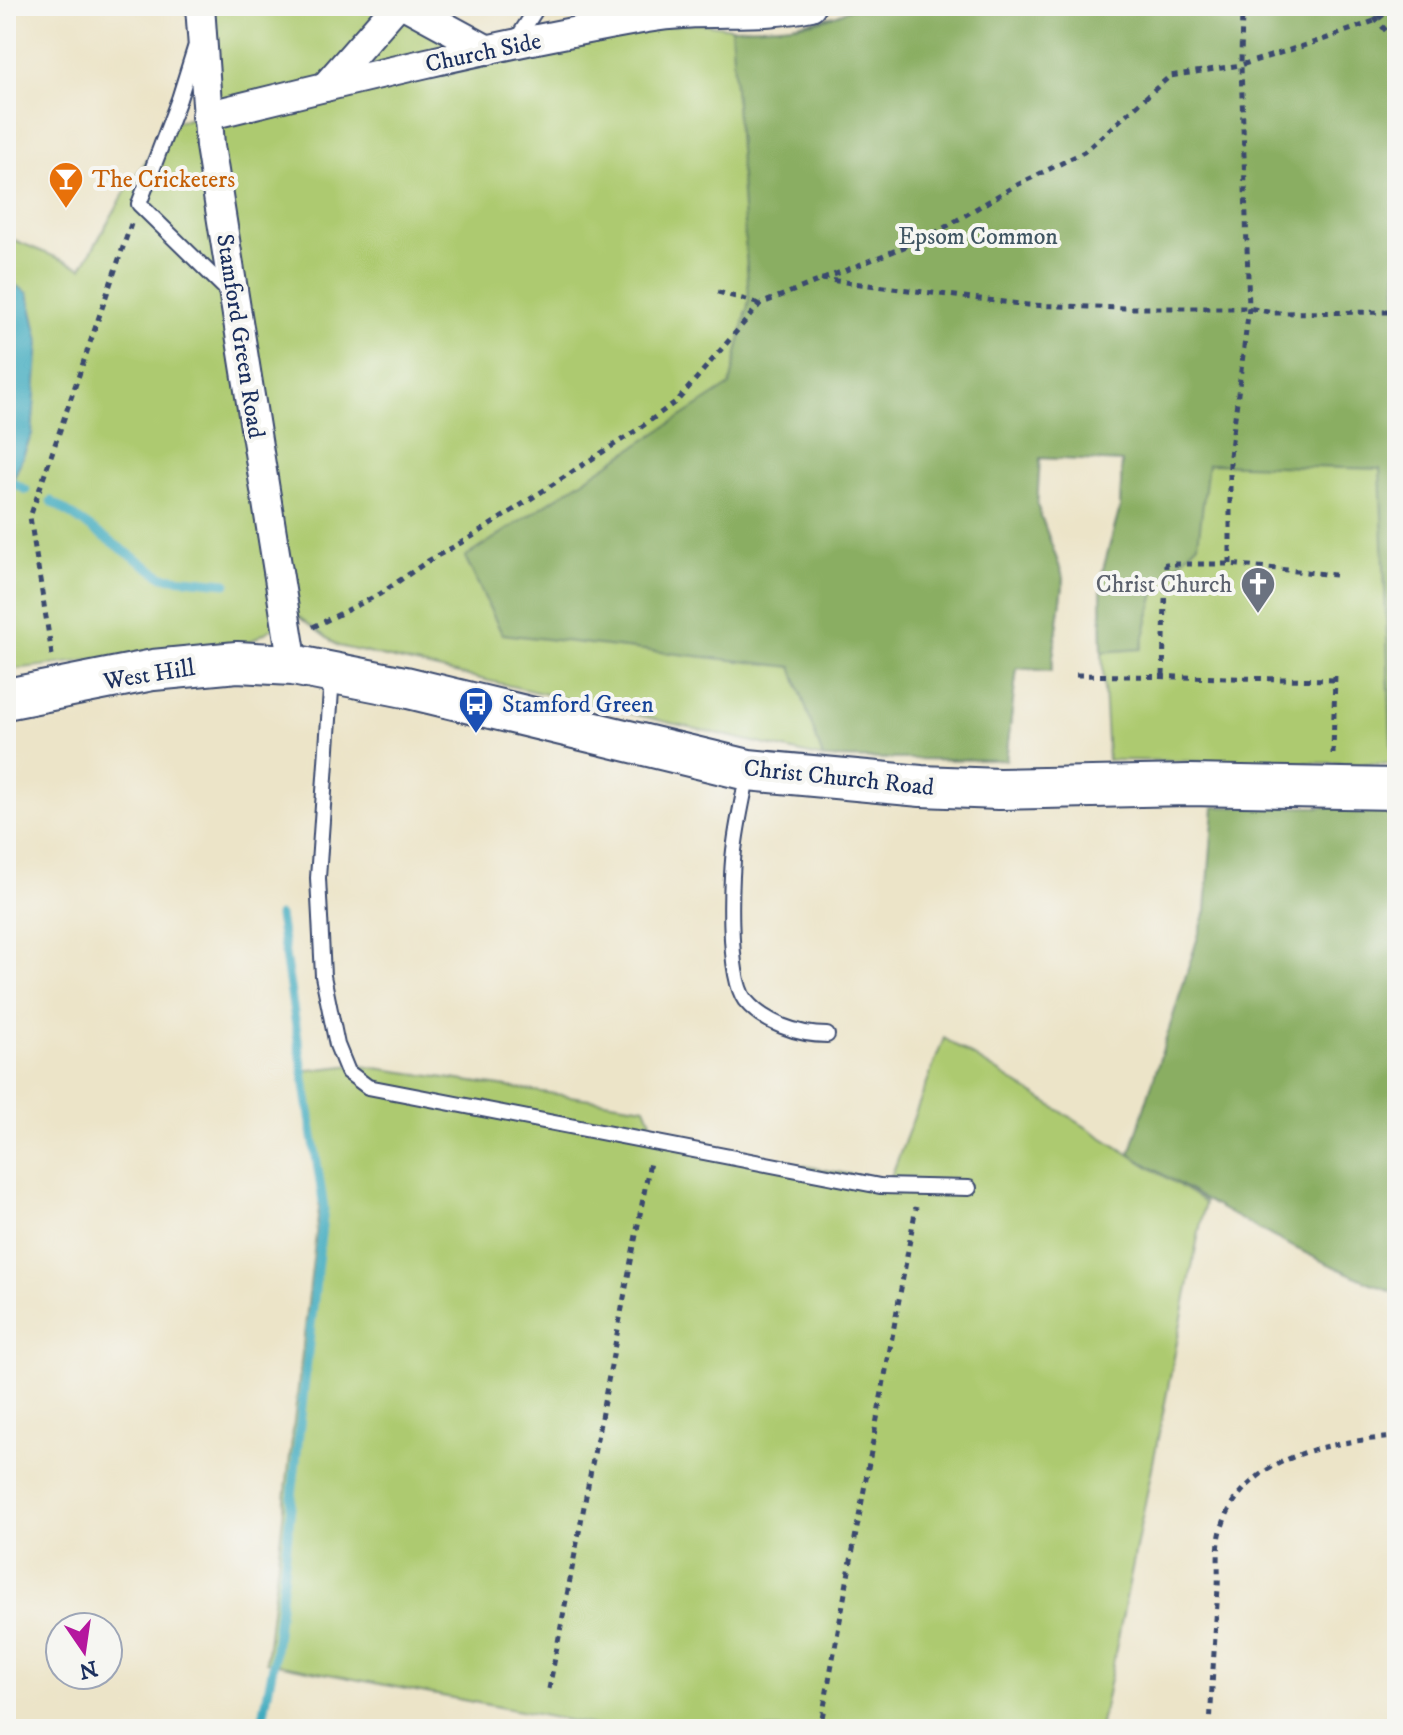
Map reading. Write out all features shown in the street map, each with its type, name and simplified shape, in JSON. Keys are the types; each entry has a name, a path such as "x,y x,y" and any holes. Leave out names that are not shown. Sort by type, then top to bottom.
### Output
{"main road":[{"name":"Christ Church Road","path":"292,652 332,672 748,770 921,786 999,789 1189,785 1397,789"},
{"name":"West Hill","path":"6,699 153,670 237,662 292,652"}],"street":[{"path":"325,87 396,6"},
{"path":"407,6 500,47"},
{"name":"Church Side","path":"206,116 500,47 664,15 811,6"},
{"name":"Stamford Green Road","path":"200,17 206,116 292,652"}],"lane":[{"path":"500,47 538,6"},
{"path":"200,17 179,99 139,204 234,297"},
{"path":"332,672 318,878 323,976 337,1045 348,1072 368,1087 880,1186 969,1188"},
{"path":"748,770 734,845 734,976 745,999 769,1020 807,1035 827,1035"}],"path":[{"path":"1230,564 1230,456 1249,308 1242,6"},
{"path":"1369,6 1397,44"},
{"path":"292,652 428,561 473,536 640,428 678,400 760,304 927,238 1011,188 1084,152 1170,76 1241,65 1322,40 1377,20 1393,6"},
{"path":"52,656 30,517 139,204"},
{"path":"820,279 1027,305 1249,308 1273,313 1397,312"},
{"path":"718,292 760,304"},
{"path":"1163,676 1166,564 1230,564 1335,575"},
{"path":"1076,675 1335,677 1332,787"},
{"path":"549,1689 654,1141"},
{"path":"820,1729 920,1187"},
{"path":"1210,1729 1221,1532 1232,1509 1264,1471 1292,1458 1355,1442 1397,1437"}],"green space":[{"path":"209,6 376,6 488,63 653,27 699,23 731,28 782,27 843,14 854,6 1397,6 1397,764 1108,760 1101,577 1120,508 1122,461 1039,458 1037,505 1064,579 1051,671 1017,668 1006,760 823,758 338,646 296,615 249,642 6,670 6,232 14,240 82,268 129,185 174,122 215,114"},
{"name":"Epsom Common","path":"854,6 1397,6 1397,764 1392,764 1380,469 1208,464 1198,544 1157,585 1141,649 1102,652 1101,577 1120,508 1122,462 1040,458 1037,505 1064,579 1051,671 1017,668 1006,760 823,758 792,667 502,634 465,557 730,385 749,300 731,28 811,22 827,19"},
{"path":"1214,807 1397,807 1397,1294 1260,1230 1130,1154 1206,911"},
{"path":"944,1038 1205,1202 1100,1729 613,1729 266,1662 320,1199 300,1071 355,1065 645,1107 658,1138 889,1182"}],"water":[{"path":"6,279 28,293 39,341 32,434 6,497"}],"waterway":[{"path":"12,482 26,490"},
{"path":"51,501 163,577 226,583"},
{"path":"261,1729 274,1660 324,1208 279,916"}],"place":[{"name":"The Cricketers","path":"66,210"},
{"name":"Christ Church","path":"1258,615"},
{"name":"Stamford Green","path":"476,735"}]}
